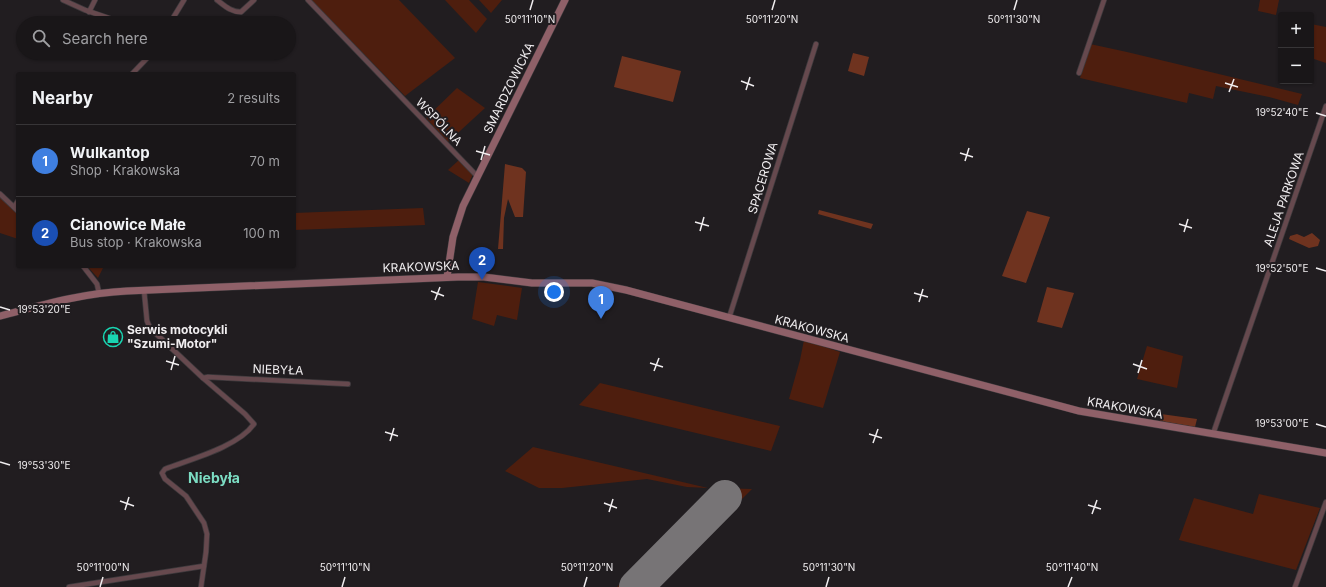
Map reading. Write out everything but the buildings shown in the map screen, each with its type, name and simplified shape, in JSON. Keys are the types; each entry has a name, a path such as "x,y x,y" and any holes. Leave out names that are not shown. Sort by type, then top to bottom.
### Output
{"main road":[{"name":"SMARDZOWICKA","path":"447,277 450,249 457,223 466,199 564,0"},
{"name":"KRAKOWSKA","path":"144,290 447,277 478,277 527,282 592,284 626,290 1079,411 1326,453"},
{"path":"0,316 71,298 99,293 144,290"}],"street":[{"path":"63,0 101,16"},
{"path":"89,12 95,0"},
{"path":"174,16 184,0"},
{"path":"218,0 231,11 236,12 241,12 254,0"},
{"name":"WSPÓLNA","path":"308,0 478,176"},
{"path":"1079,73 1104,0"},
{"name":"SPACEROWA","path":"729,318 816,44"},
{"path":"134,72 145,60"},
{"name":"ALEJA PARKOWA","path":"1213,434 1326,106"},
{"path":"0,194 14,207 16,204"},
{"path":"84,268 98,286 99,293"},
{"path":"144,290 146,319 148,326 205,377 254,424 243,436 225,446 165,469 162,476 186,496 204,523 207,534 201,587"},
{"name":"NIEBYŁA","path":"205,377 348,384"},
{"path":"1295,587 1326,502"},
{"path":"69,587 204,566"}],"shaded area":[{"path":"311,0 399,0 455,58 405,96"},
{"path":"445,0 469,0 487,19 476,33"},
{"path":"479,0 502,0 491,13"},
{"path":"1260,0 1279,0 1276,15 1258,11"},
{"path":"1314,25 1326,27 1326,63 1314,59"},
{"path":"1090,44 1302,94 1298,105 1269,97 1216,86 1213,99 1189,93 1187,103 1080,78"},
{"path":"853,53 869,57 864,76 848,71"},
{"path":"622,56 681,71 673,102 614,87"},
{"path":"457,88 485,108 448,142 426,118"},
{"path":"459,160 473,174 469,183 448,170"},
{"path":"505,164 522,168 526,172 523,217 515,217 508,199 504,218 503,249 498,249"},
{"path":"0,196 16,211 16,238 0,233"},
{"path":"423,208 425,225 296,230 296,213"},
{"path":"819,210 873,224 871,229 818,214"},
{"path":"1027,211 1050,217 1026,283 1002,276"},
{"path":"1312,233 1320,240 1318,246 1309,248 1289,239 1290,236 1297,234 1304,237"},
{"path":"89,268 103,268 98,278"},
{"path":"478,282 522,288 517,320 497,315 494,326 472,319"},
{"path":"1047,287 1074,293 1062,328 1037,322"},
{"path":"804,340 840,352 823,408 789,399"},
{"path":"1147,346 1183,356 1177,388 1137,379"},
{"path":"600,383 780,426 771,451 579,405"},
{"path":"1161,414 1197,419 1195,427 1160,421"},
{"path":"533,447 708,488 687,487 647,479 562,488 539,488 505,471"},
{"path":"715,488 752,489 654,587 617,587"},
{"path":"1259,494 1320,508 1296,570 1179,540 1194,498 1253,514"}],"runway":[{"path":"636,587 725,497"}],"place":[{"name":"Cianowice Małe","path":"482,280"},
{"name":"Wulkantop","path":"601,319"},
{"name":"Serwis motocykli \"Szumi-Motor\"","path":"113,337"}],"district":[{"name":"Niebyła","path":"214,478"}]}
